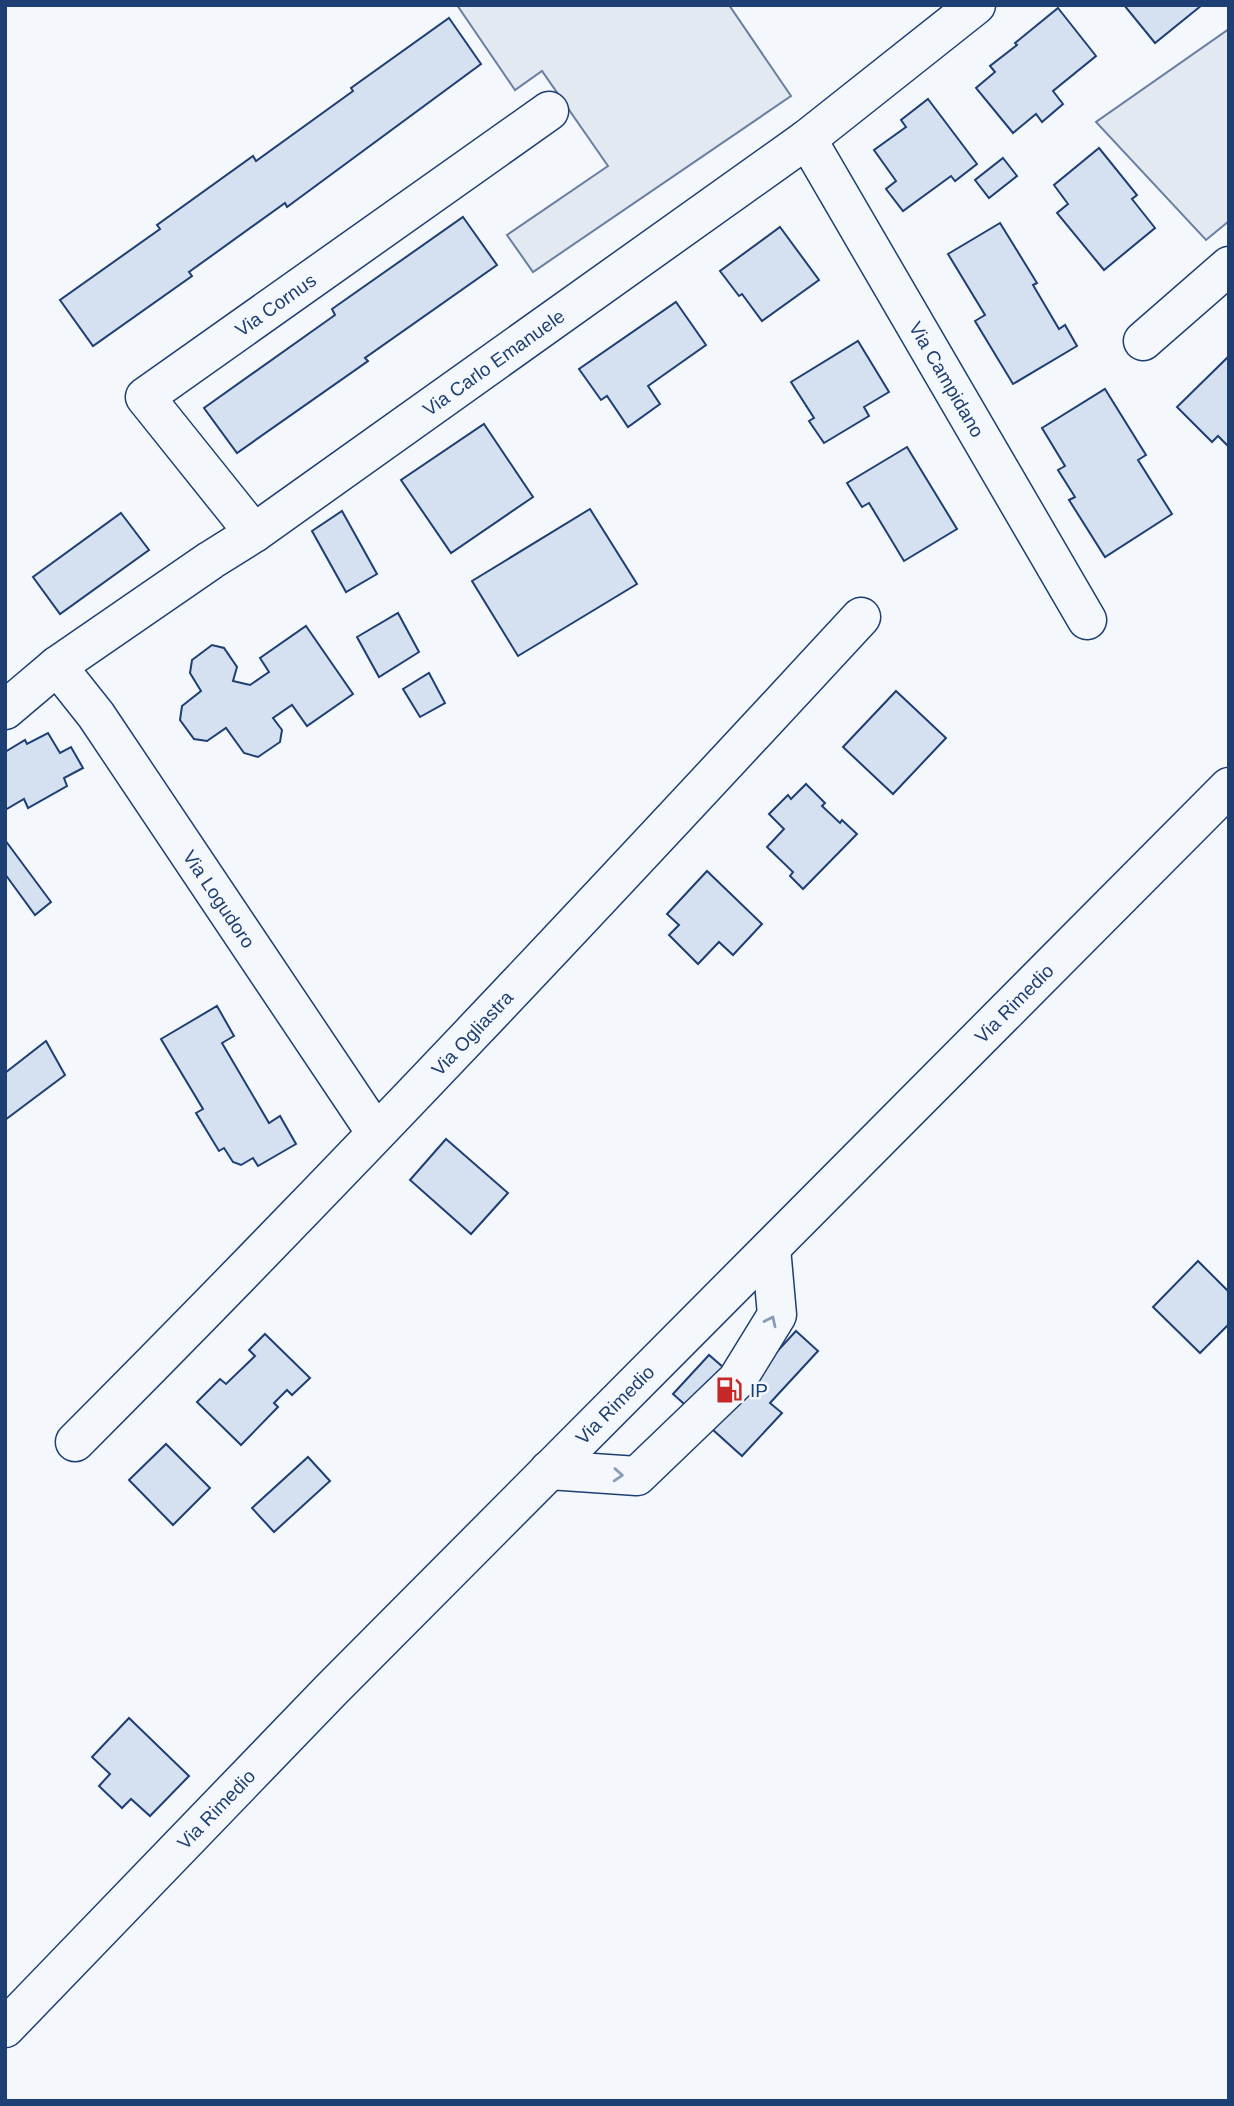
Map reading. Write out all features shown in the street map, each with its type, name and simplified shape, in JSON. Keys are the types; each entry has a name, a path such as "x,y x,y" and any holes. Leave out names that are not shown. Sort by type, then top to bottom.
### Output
{"street":[{"name":"Via Carlo Emanuele","path":"5,710 57,666 254,533 807,139 975,5"},
{"name":"Via Cornus","path":"254,533 145,397 549,111"},
{"name":"Via Campidano","path":"807,139 1087,620"},
{"path":"1143,341 1229,266"},
{"name":"Via Ogliastra","path":"75,1442 262,1254 611,888 861,617"},
{"name":"Via Logudoro","path":"57,666 96,715 376,1133"},
{"name":"Via Rimedio","path":"5,2028 331,1690 1229,787"},
{"path":"550,1470 637,1476 737,1380 777,1315 771,1248"}],"shaded area":[{"path":"457,5 729,5 791,96 533,272 507,235 608,166 542,71 515,90"},
{"path":"1229,29 1229,221 1206,240 1096,122"}],"building":[{"path":"1124,5 1202,5 1155,43"},
{"path":"1058,8 1096,56 1053,91 1063,104 1042,122 1036,114 1013,133 976,88 995,72 990,66"},
{"path":"449,18 481,64 287,207 285,203 189,272 192,276 93,346 60,300 160,229 157,225 253,156 256,161"},
{"path":"928,99 977,164 955,181 951,176 903,211 886,189 896,181 874,150 906,127 901,120"},
{"path":"1099,148 1137,195 1132,199 1155,228 1104,270 1057,213 1068,204 1054,185"},
{"path":"1003,158 1017,176 989,198 975,180"},
{"path":"463,217 497,265 365,358 368,361 237,453 204,408 335,315 332,309"},
{"path":"1000,223 1037,283 1033,285 1059,329 1065,325 1077,346 1013,384 975,321 985,315 948,254"},
{"path":"780,227 819,280 762,321 720,271"},
{"path":"676,302 706,345 648,386 660,404 628,427 607,396 601,400 579,369"},
{"path":"858,341 889,392 864,407 869,416 824,443 809,421 814,418 791,382"},
{"path":"1229,356 1229,447 1218,436 1212,442 1177,407"},
{"path":"1105,389 1146,455 1138,460 1172,514 1105,557 1069,500 1075,497 1058,470 1065,466 1042,428"},
{"path":"484,424 533,497 451,553 401,480"},
{"path":"907,447 957,529 904,561 869,503 862,507 847,483"},
{"path":"590,509 637,584 518,656 472,581"},
{"path":"342,511 377,574 346,592 312,531"},
{"path":"121,513 149,550 60,614 33,577"},
{"path":"398,613 419,652 379,677 357,637"},
{"path":"306,626 353,694 307,726 292,705 273,718 282,730 280,742 258,757 244,753 226,728 207,741 194,739 180,720 182,706 201,691 190,673 192,660 212,645 224,648 237,667 233,681 250,685 269,672 260,658"},
{"path":"429,673 445,703 420,717 403,689"},
{"path":"896,691 946,738 893,794 843,747"},
{"path":"48,733 60,753 71,747 83,768 64,778 67,786 28,808 24,799 5,810 5,752 25,740 27,744"},
{"path":"806,784 825,803 822,806 857,834 803,889 790,876 793,872 767,847 784,829 769,814 788,795 791,799"},
{"path":"5,840 51,902 35,915 5,874"},
{"path":"707,871 762,924 733,955 719,942 698,964 669,935 679,925 667,914"},
{"path":"217,1006 234,1036 222,1043 269,1123 280,1116 296,1144 258,1166 253,1158 241,1165 233,1162 224,1148 219,1151 196,1113 203,1109 161,1039"},
{"path":"46,1041 65,1075 5,1120 5,1073"},
{"path":"446,1139 508,1193 471,1234 410,1180"},
{"path":"1198,1261 1229,1292 1229,1324 1200,1353 1153,1307"},
{"name":"IP","path":"796,1331 818,1351 770,1403 782,1413 742,1456 673,1394 709,1355 745,1386"},
{"path":"265,1334 310,1378 292,1395 287,1390 274,1403 278,1407 241,1445 197,1402 220,1379 226,1384 255,1356 249,1350"},
{"path":"166,1444 210,1488 173,1525 129,1480"},
{"path":"308,1457 330,1481 274,1532 252,1508"},
{"path":"129,1718 189,1776 150,1816 131,1799 122,1808 99,1786 110,1774 92,1757"}],"place":[{"name":"IP","path":"729,1390"}]}
